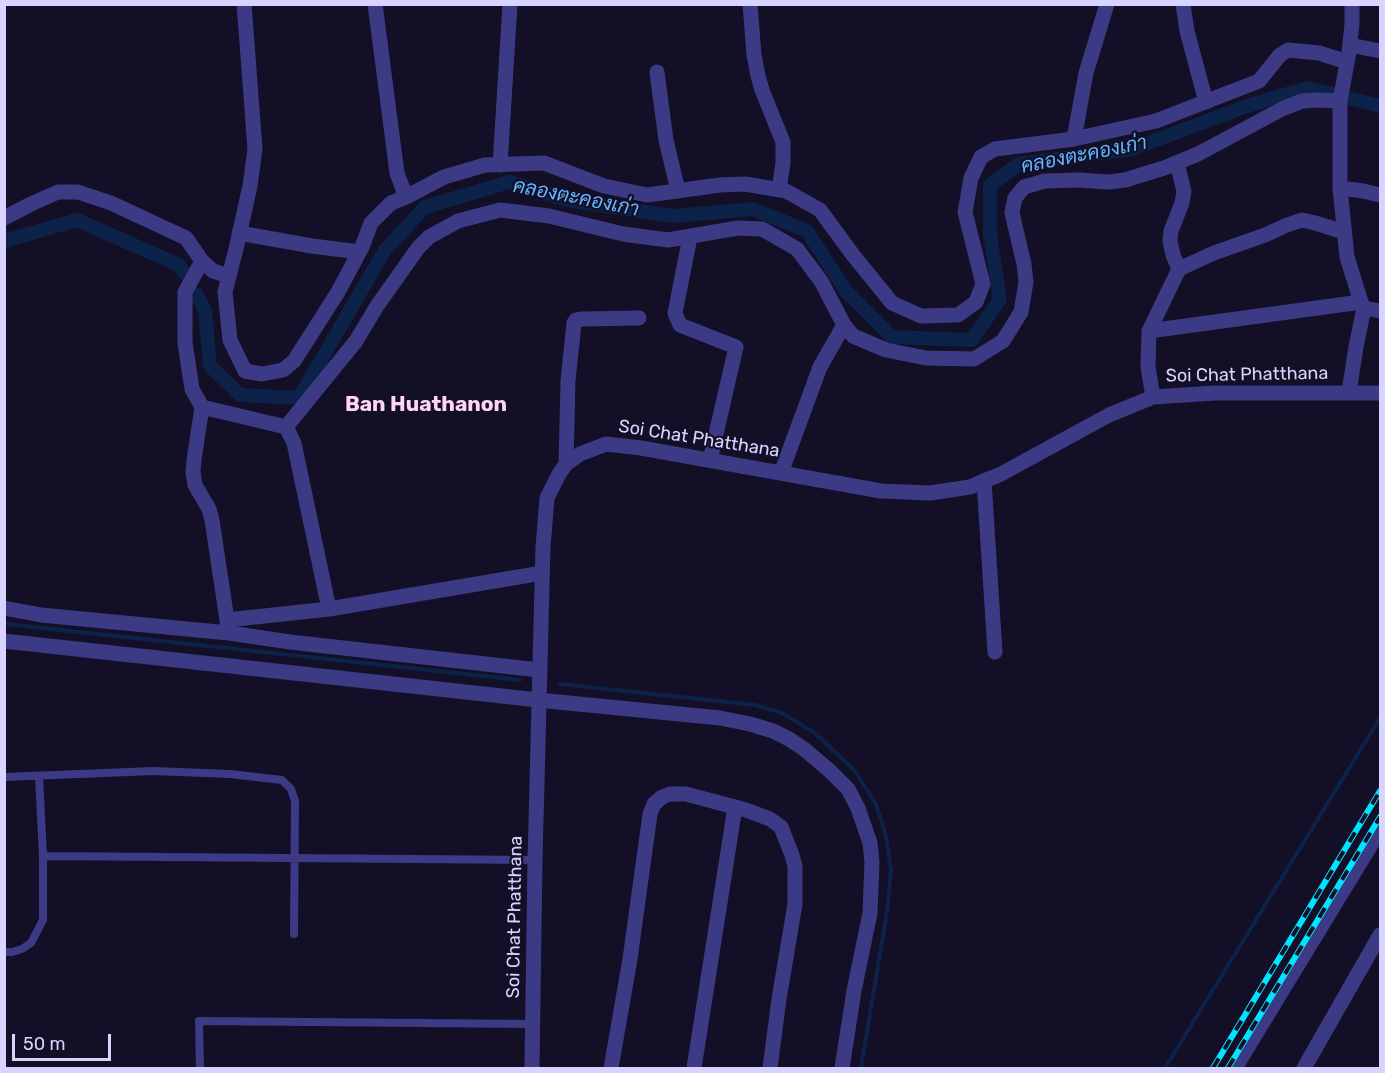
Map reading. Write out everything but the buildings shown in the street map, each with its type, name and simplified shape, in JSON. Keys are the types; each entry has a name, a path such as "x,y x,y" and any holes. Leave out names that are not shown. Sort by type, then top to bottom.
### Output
{"street":[{"path":"244,4 255,149 250,186 225,292 230,340 244,371 262,374 283,370 294,361 338,292 371,223 391,203 444,177 484,165 544,163 604,186 647,195 720,185 746,184 786,191 820,210 892,303 921,316 958,315 976,302 982,284 965,212 971,178 981,157 995,149 1074,139 1156,121 1259,81 1280,55 1288,50 1319,53 1347,62"},
{"path":"375,4 397,173 406,197"},
{"path":"500,165 510,4"},
{"path":"750,4 758,76 783,142 779,190"},
{"path":"1074,139 1086,73 1107,4"},
{"path":"1183,4 1187,31 1206,102"},
{"path":"1350,392 1362,305 1347,257 1340,188 1342,94 1350,45 1352,4"},
{"path":"1350,45 1380,51"},
{"path":"657,72 666,140 678,192"},
{"path":"286,427 356,341 377,306 418,248 429,237 458,221 500,210 549,216 623,234 668,240 738,228 762,229 797,249 821,281 844,325 853,336 886,350 926,358 974,359 1003,341 1021,312 1026,282 1012,213 1015,198 1024,187 1045,181 1125,180 1178,163 1302,101 1342,94"},
{"path":"1178,163 1184,191 1170,241 1179,269"},
{"path":"1340,188 1380,195"},
{"path":"4,218 58,192 78,192 111,203 186,238 202,261 213,271 229,276"},
{"path":"1153,397 1148,367 1149,331 1179,269 1214,253 1302,220 1344,232"},
{"path":"239,233 359,252"},
{"path":"690,237 675,313 680,325 736,347 711,460"},
{"path":"202,261 185,292 184,343 192,389 202,407 193,472 195,485 209,509 212,520 228,627"},
{"path":"1149,331 1362,305 1380,311"},
{"path":"566,465 568,381 574,323 576,320 583,319 639,318"},
{"path":"781,473 816,375 844,325"},
{"name":"Soi Chat Phatthana","path":"532,1068 542,573 547,498 566,465 580,454 606,444 641,447 881,491 930,493 970,487 1001,474 1109,415 1153,397 1215,393 1380,393"},
{"path":"202,407 286,427"},
{"path":"286,427 294,443 329,609"},
{"path":"984,481 995,652"},
{"path":"228,627 542,573"},
{"path":"4,608 41,615 228,627 290,642 539,670"},
{"path":"4,641 720,718 750,724 789,739 830,771 848,789 858,808 870,843 872,872 870,913 854,991 842,1068"},
{"path":"611,1068 630,959 650,814 654,804 670,794 686,794 770,819 781,827 786,838 795,866 795,904 770,1068"},
{"path":"694,1068 735,807"},
{"path":"1235,1068 1380,830"},
{"path":"1304,1068 1380,935"}],"lane":[{"path":"4,777 154,771 230,774 282,780 291,789 295,801 294,934"},
{"path":"4,952 22,949 31,943 43,920 39,776"},
{"path":"43,856 535,860"},
{"path":"200,1068 199,1021 532,1024"}],"waterway":[{"name":"คลองตะคองเก่า","path":"196,294 205,310 210,366 240,395 299,398 385,250 425,207 509,182 572,201 673,216 753,209 807,231 846,291 892,337 972,340 1000,299 990,235 990,185 1019,164 1132,149 1250,105 1308,88 1380,106"},
{"name":"คลองตะคองเก่า","path":"4,241 77,220 179,265 184,273"},
{"path":"4,623 520,680"},
{"path":"560,684 755,705 782,713 815,733 854,770 876,804 886,836 891,870 887,912 861,1068"},
{"path":"1165,1068 1380,718"}],"railway":[{"path":"1213,1068 1380,791"},
{"path":"1228,1068 1380,817"}],"district":[{"name":"Ban Huathanon","path":"426,405"}]}
